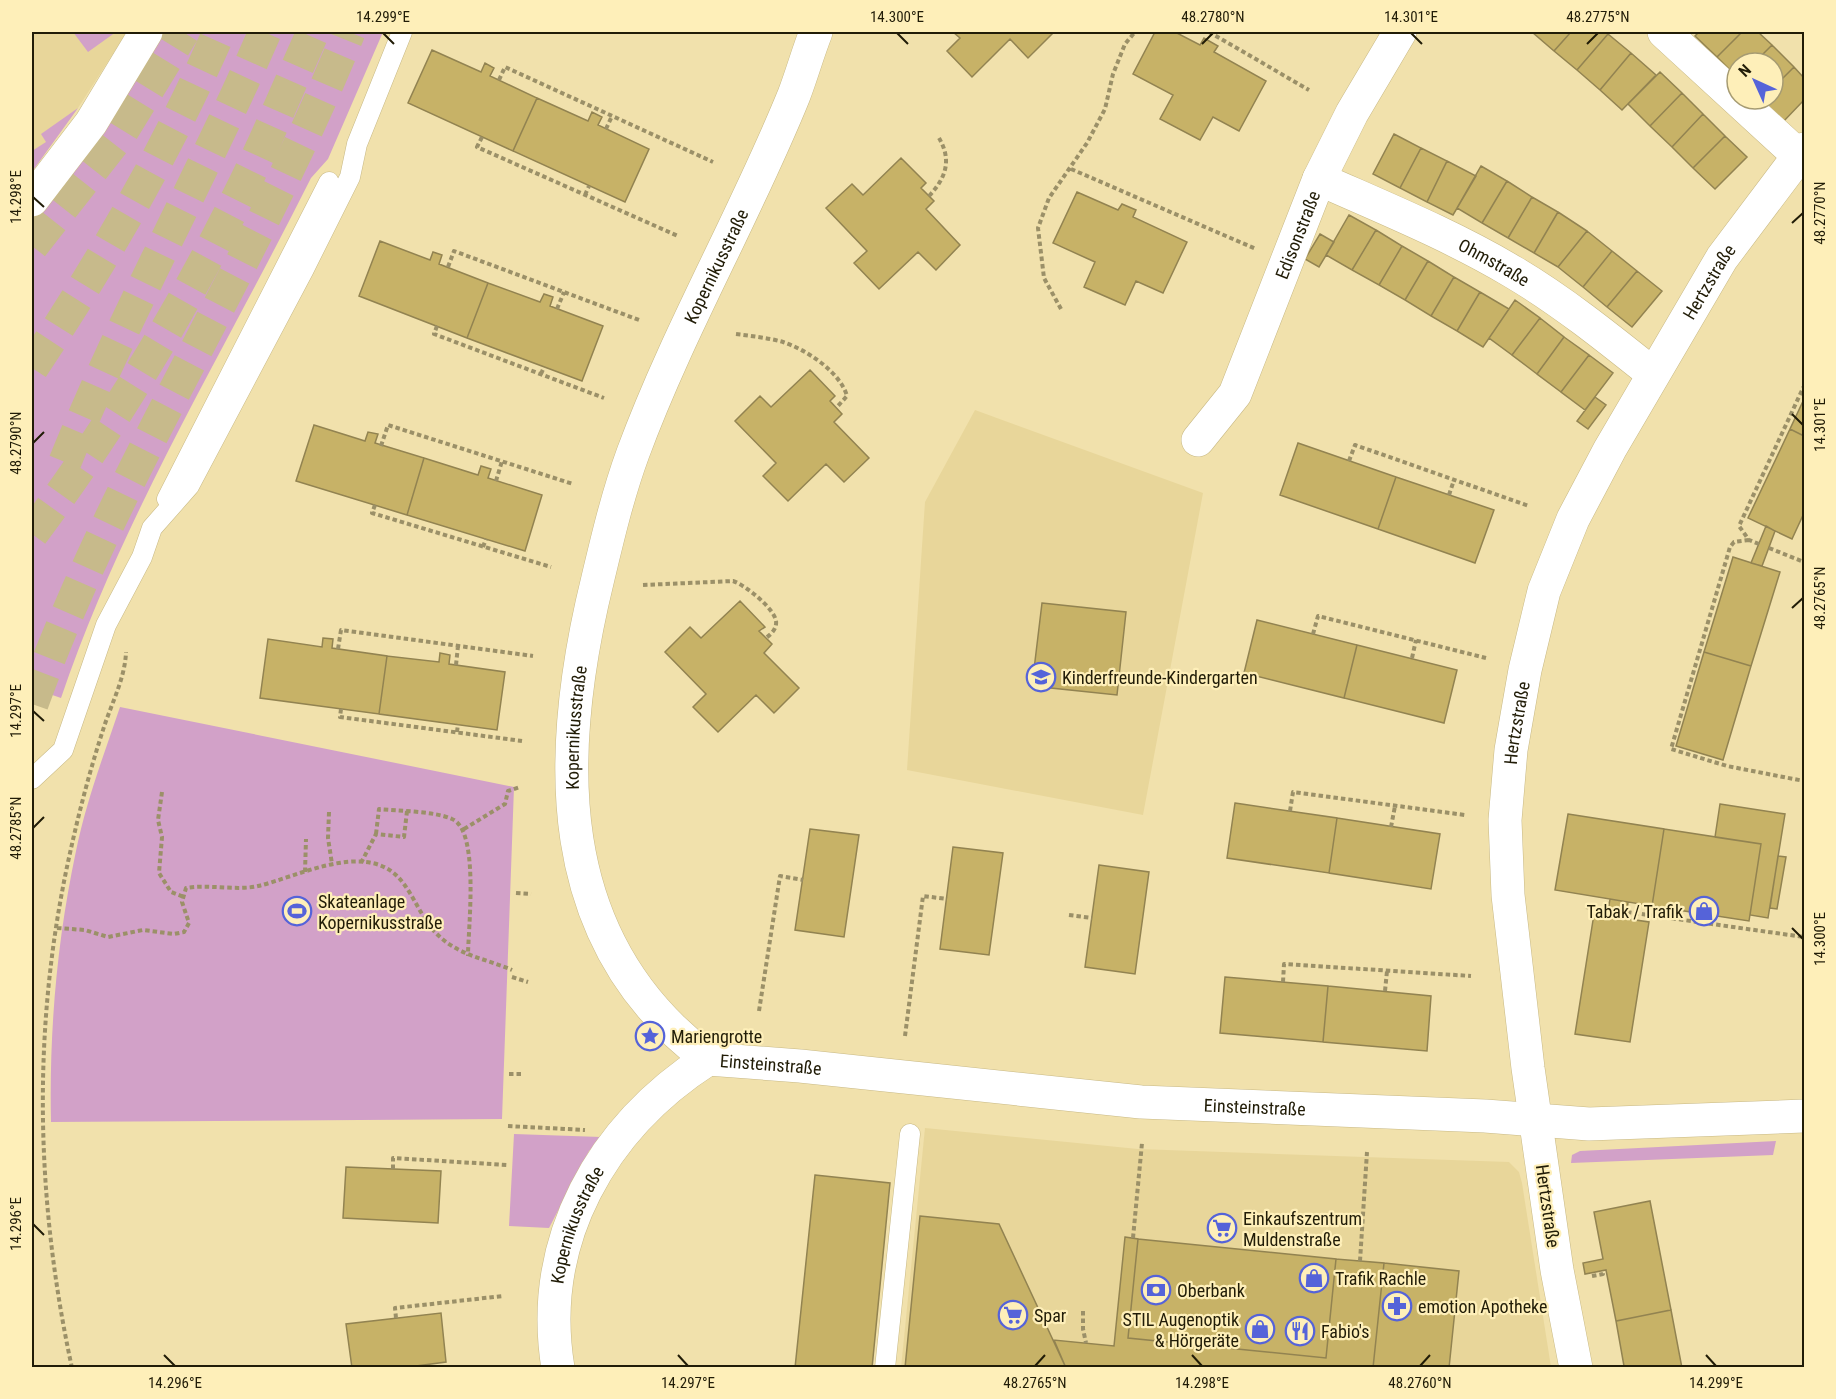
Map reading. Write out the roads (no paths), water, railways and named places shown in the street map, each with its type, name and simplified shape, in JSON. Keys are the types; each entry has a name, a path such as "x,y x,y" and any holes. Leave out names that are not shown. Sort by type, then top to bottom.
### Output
{"street":[{"path":"32,200 91,123 146,32"},
{"name":"Kopernikusstraße","path":"558,1368 555,1348 557,1282 567,1230 584,1190 611,1146 639,1114 669,1086 708,1059 683,1041 629,977 588,893 572,813 572,729 579,667 592,600 611,524 633,454 657,394 795,94 816,32"},
{"name":"Edisonstraße","path":"1198,440 1234,394 1319,179 1352,113 1400,32"},
{"path":"1664,32 1802,153"},
{"name":"Hertzstraße","path":"1576,1368 1557,1270 1508,895 1505,820 1511,750 1525,670 1544,591 1573,519 1653,374 1722,258 1802,153"},
{"name":"Ohmstraße","path":"1319,179 1454,240 1512,271 1557,300 1653,374"},
{"name":"Einsteinstraße","path":"708,1059 800,1066 1141,1102 1589,1124 1804,1116"}],"lane":[{"path":"152,528 189,486 304,269 350,177 357,144 402,32"},
{"path":"32,779 63,750 106,625 142,557 152,528 329,182"},
{"path":"885,1368 910,1134"}],"tunnel":[{"path":"32,246 121,133 183,32"},
{"path":"32,368 84,287 133,204 178,119 219,32"},
{"path":"65,462 112,353 265,32"},
{"path":"32,534 92,450 174,318 246,181 313,32"},
{"path":"32,704 66,617 104,533 272,201 349,32"}],"place":[{"name":"Kinderfreunde-Kindergarten","path":"1041,677"},
{"name":"Skateanlage Kopernikusstraße","path":"297,911"},
{"name":"Tabak / Trafik","path":"1704,911"},
{"name":"Mariengrotte","path":"650,1036"},
{"name":"Einkaufszentrum Muldenstraße","path":"1222,1228"},
{"name":"Trafik Rachle","path":"1314,1278"},
{"name":"Oberbank","path":"1156,1290"},
{"name":"emotion Apotheke","path":"1397,1306"},
{"name":"Spar","path":"1013,1315"},
{"name":"STIL Augenoptik & Hörgeräte","path":"1260,1329"},
{"name":"Fabio's","path":"1300,1331"}]}
